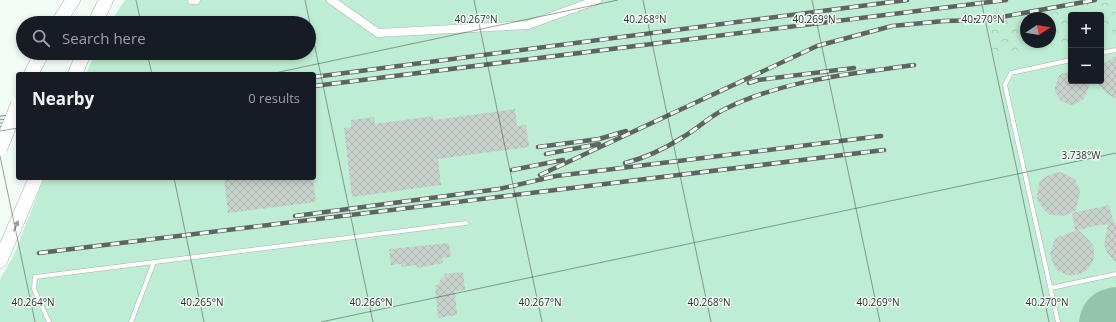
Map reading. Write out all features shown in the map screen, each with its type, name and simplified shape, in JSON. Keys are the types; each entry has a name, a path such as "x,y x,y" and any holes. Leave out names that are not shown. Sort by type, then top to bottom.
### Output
{"highway":[{"path":"62,16 72,0"},
{"path":"98,16 106,0"},
{"path":"32,72 38,60"},
{"path":"77,71 81,60"},
{"path":"0,149 16,109"},
{"path":"0,261 35,180"}],"street":[{"path":"331,0 378,33 528,25 597,0"}],"lane":[{"path":"1104,52 1116,50"},
{"path":"1058,322 1006,85 1011,73 1068,61"},
{"path":"49,322 34,289 35,277 466,223"},
{"path":"131,322 154,262"},
{"path":"1051,288 1116,274"}],"green space":[{"path":"125,0 1116,0 1116,322 0,322 0,279 14,255 43,180 316,180 316,72 87,72 92,60 316,60 316,16 115,16"},
{"path":"1092,0 1116,0 1116,35 1104,37 1104,12 1068,12 1068,42 1056,44 1056,12 1043,12"},
{"path":"1020,18 1020,48 1035,48 993,55 990,25"}],"shaded area":[{"path":"1116,287 1116,322 1079,322 1083,308 1090,297 1102,290"}],"building":[{"path":"1116,55 1116,99 1106,93 1098,84 1104,84 1104,64"},
{"path":"1068,72 1068,84 1090,84 1084,99 1070,105 1061,101 1055,92 1055,87 1061,74"},
{"path":"515,109 517,126 526,125 529,147 438,159 441,185 352,197 344,128 351,127 351,120 374,117 375,124 433,116 434,120"},
{"path":"1057,172 1064,173 1075,179 1080,191 1076,211 1063,216 1050,215 1037,200 1040,181"},
{"path":"224,180 313,180 316,202 228,213"},
{"path":"1109,205 1114,224 1116,223 1116,263 1108,254 1104,245 1108,224 1095,226 1094,224 1094,226 1075,231 1072,213"},
{"path":"1078,230 1094,247 1094,258 1092,264 1083,273 1070,276 1058,271 1054,266 1050,254 1054,241 1058,237"},
{"path":"449,243 451,257 442,258 443,263 417,268 416,265 402,267 401,264 391,265 389,249"},
{"path":"463,272 465,290 455,291 457,315 438,318 435,285 438,285 441,279 445,277 444,274"}],"railway":[{"path":"316,77 907,0"},
{"path":"316,86 1006,0"},
{"path":"540,175 817,46 892,26 944,21 985,20 1095,0"},
{"path":"625,163 670,145 723,110 769,92 793,85 841,75 914,65"},
{"path":"749,83 758,80 854,68"},
{"path":"0,118 16,116"},
{"path":"0,125 16,123"},
{"path":"538,147 599,139 626,131"},
{"path":"295,216 499,189 556,176 881,136"},
{"path":"546,154 599,144"},
{"path":"39,253 884,150"},
{"path":"512,170 563,160"}]}
